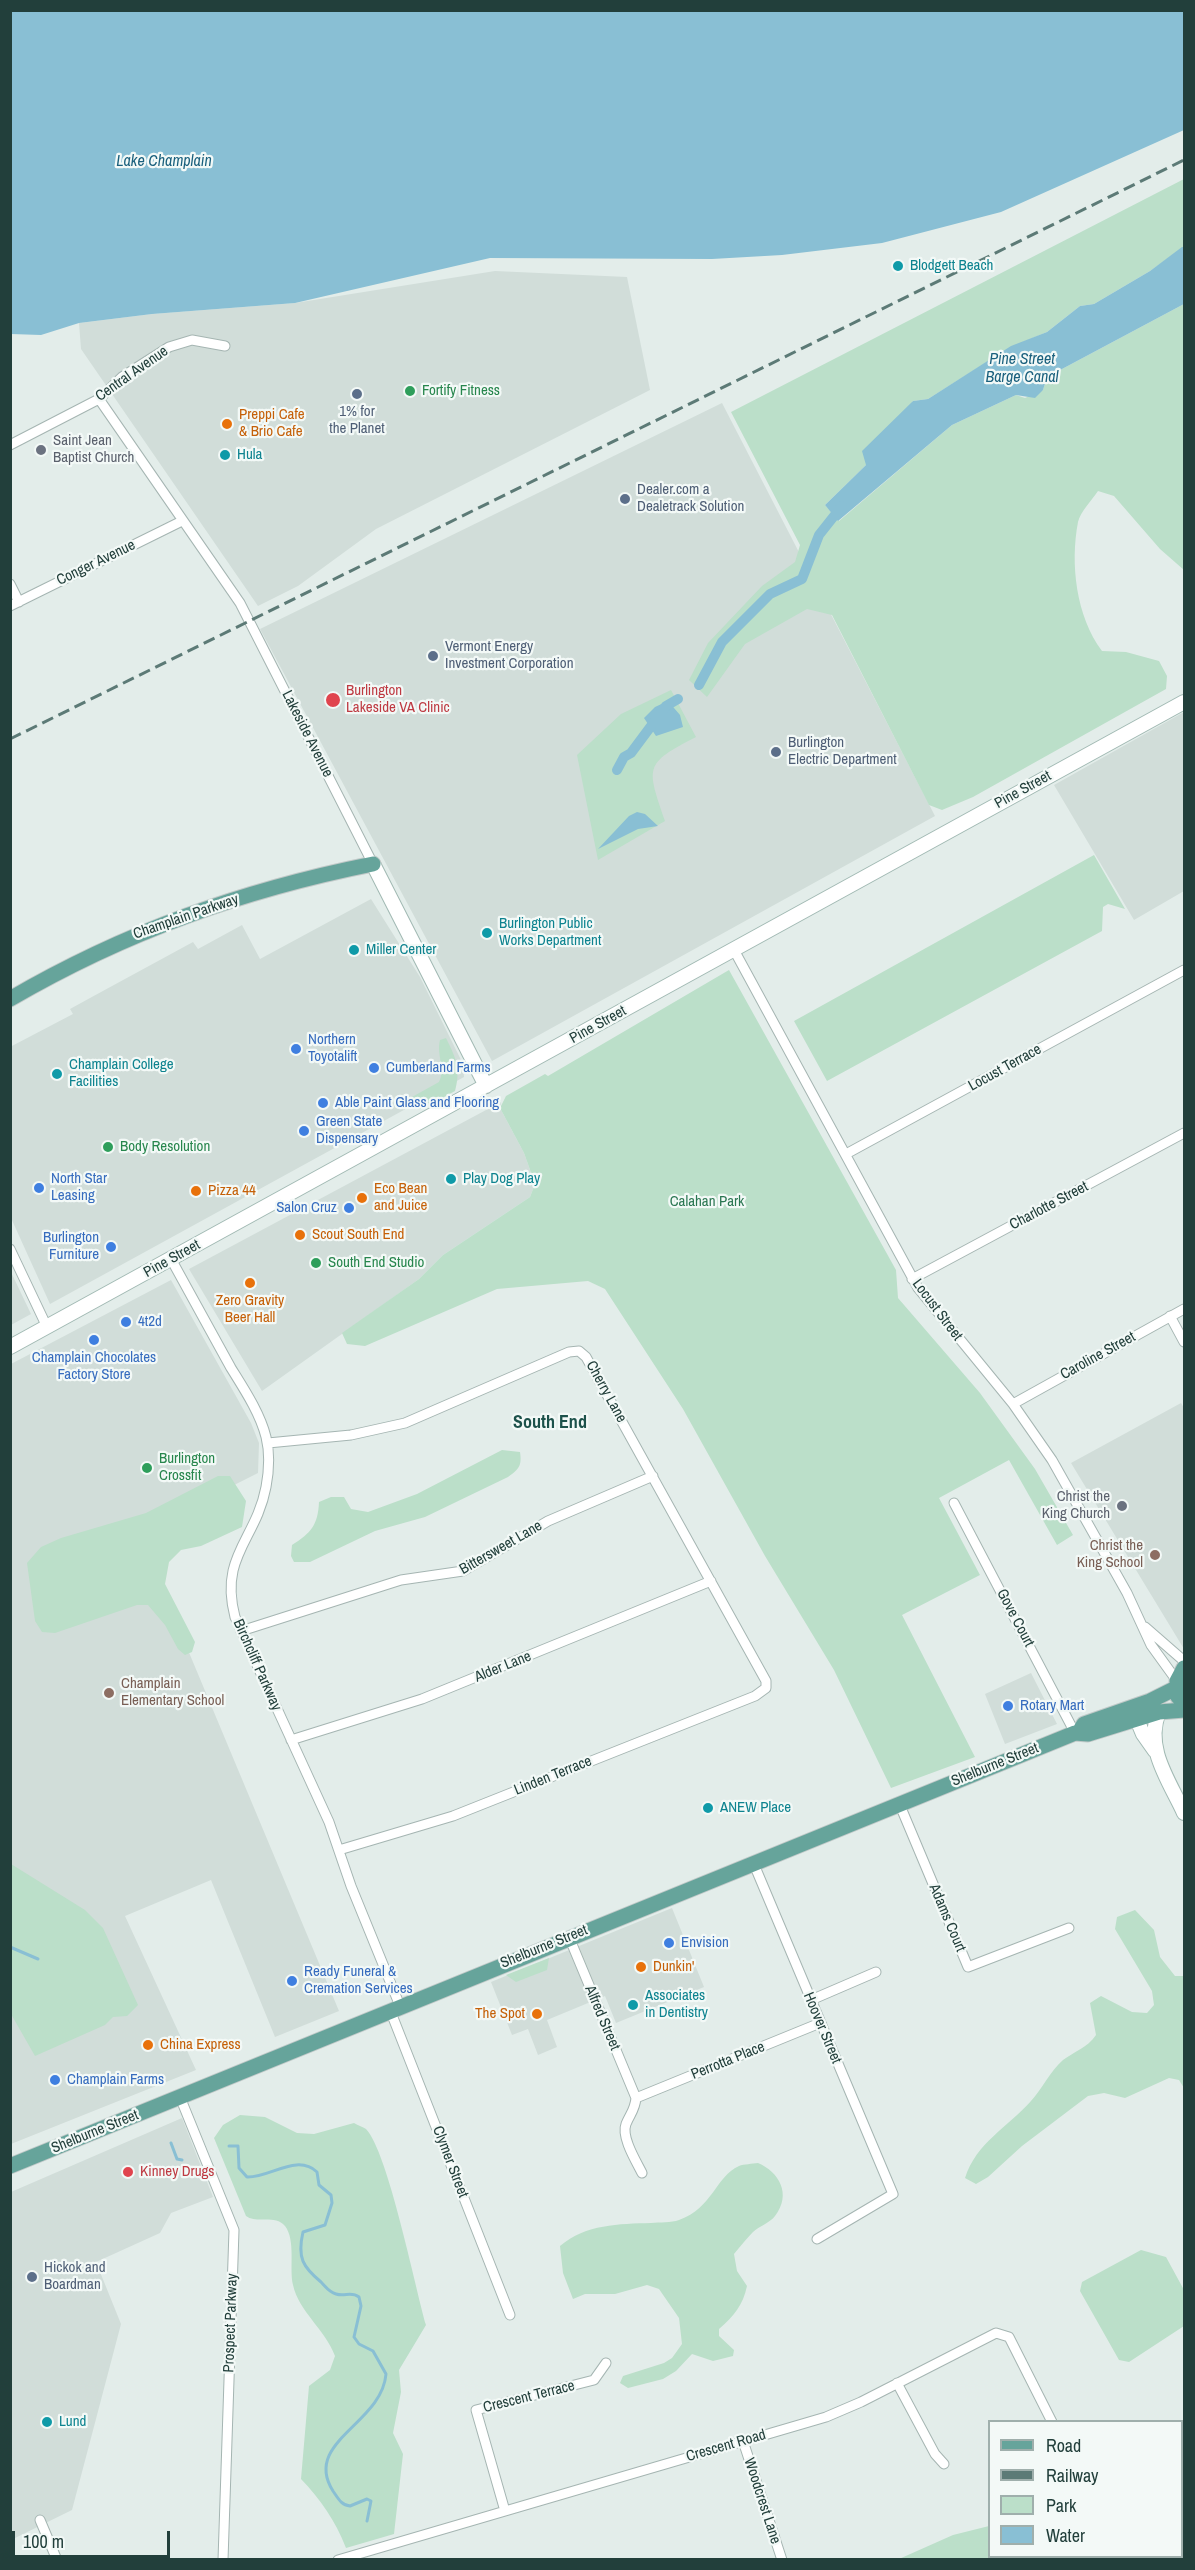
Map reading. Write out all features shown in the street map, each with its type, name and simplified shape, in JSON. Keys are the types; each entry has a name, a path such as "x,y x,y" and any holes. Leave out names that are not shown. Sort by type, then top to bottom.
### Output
{"main road":[{"name":"Pine Street","path":"10,1347 1185,702"},
{"name":"Champlain Parkway","path":"10,999 147,929 303,879 373,864"},
{"name":"Lakeside Avenue","path":"373,864 486,1086"},
{"name":"Shelburne Street","path":"10,2166 899,1803 1077,1732 1088,1734 1135,1714 1179,1679 1185,1709 1135,1714"},
{"path":"1156,1752 1153,1732 1159,1712"},
{"path":"1135,1714 1185,1813"}],"street":[{"name":"Central Avenue","path":"10,445 99,399 122,377 169,347 192,340 225,346"},
{"name":"Lakeside Avenue","path":"99,399 240,603 373,864"},
{"name":"Conger Avenue","path":"15,604 182,521"},
{"path":"10,584 15,604"},
{"name":"Locust Street","path":"734,950 912,1279 928,1303 1013,1404 1052,1460 1143,1625 1150,1644 1179,1679"},
{"name":"Locust Terrace","path":"846,1154 1185,970"},
{"name":"Charlotte Street","path":"912,1279 1185,1133"},
{"path":"10,1249 47,1327"},
{"name":"Birchcliff Parkway","path":"171,1259 254,1408 268,1443 269,1465 265,1491 231,1576 232,1604 241,1631 339,1850 395,2008"},
{"name":"Caroline Street","path":"1013,1404 1185,1309"},
{"path":"1170,1317 1185,1342"},
{"name":"Cherry Lane","path":"268,1443 351,1435 405,1423 575,1350 586,1357 764,1673 766,1684 763,1691"},
{"name":"Bittersweet Lane","path":"241,1631 401,1580 463,1571 548,1521 653,1476"},
{"name":"Gove Court","path":"954,1503 1077,1732"},
{"name":"Alder Lane","path":"291,1740 422,1699 711,1581"},
{"name":"Locust Street","path":"1143,1625 1174,1654 1185,1660"},
{"name":"Linden Terrace","path":"339,1850 461,1813 763,1691"},
{"name":"Adams Court","path":"899,1803 968,1968 1068,1928"},
{"name":"Hoover Street","path":"753,1862 892,2194 817,2239"},
{"name":"Alfred Street","path":"569,1937 636,2098"},
{"path":"811,2000 876,1972"},
{"name":"Clymer Street","path":"395,2008 510,2314"},
{"name":"Perrotta Place","path":"636,2098 820,2023"},
{"name":"Prospect Parkway","path":"180,2097 234,2230 223,2559"},
{"path":"636,2098 635,2111 627,2122 625,2134 642,2173"},
{"name":"Crescent Road","path":"338,2559 837,2413 991,2335 1000,2333 1009,2337 1051,2420"},
{"name":"Crescent Terrace","path":"505,2511 476,2410 594,2380 606,2363"},
{"path":"897,2383 935,2454 944,2464"},
{"name":"Woodcrest Lane","path":"743,2441 783,2559"},
{"path":"40,2520 57,2559"}],"shaded area":[{"path":"495,271 627,277 650,390 376,529 298,586 258,606 81,349 79,323 152,314 295,303"},
{"path":"722,403 935,816 492,1061 260,629"},
{"path":"1184,712 1184,891 1134,920 1054,785"},
{"path":"371,899 420,977 463,1064 464,1077 50,1304 11,1218 10,1047 73,1014 70,1009 193,942 198,949 242,925 260,959"},
{"path":"501,1102 500,1108 524,1153 535,1184 530,1197 443,1255 419,1279 262,1391 189,1269"},
{"path":"10,1270 31,1314 11,1325 10,1325"},
{"path":"171,1280 251,1423 259,1443 258,1473 139,1533 339,2011 275,2037 211,1880 125,1916 196,2070 11,2144 11,1364"},
{"name":"Christ the King School","path":"1181,1403 1184,1408 1184,1649 1071,1463"},
{"path":"1031,1673 1057,1724 1005,1744 985,1694"},
{"path":"672,1908 704,1987 616,2023 605,1996 547,2020 557,2047 538,2055 528,2029 512,2035 491,1982"},
{"path":"182,2118 213,2197 171,2213 160,2233 96,2262 121,2324 72,2510 11,2540 11,2192"}],"green space":[{"path":"1184,179 1184,247 1150,271 1094,304 1080,306 1047,332 1011,347 928,399 913,401 866,465 825,505 839,521 952,425 1016,395 1025,398 1043,390 1047,377 1184,304 1184,570 1160,549 1114,496 1098,491 1079,518 1075,555 1077,589 1081,606 1093,637 1102,651 1126,652 1159,661 1167,676 1166,689 973,797 942,810 929,805 832,615 807,609 745,644 707,697 689,680 708,643 762,586 795,562 800,545 731,412"},
{"path":"671,690 696,737 666,754 658,761 654,769 655,789 665,821 598,860 577,755 621,714"},
{"path":"1094,855 1125,909 1108,904 1103,907 1102,931 827,1081 794,1021"},
{"name":"Calahan Park","path":"729,970 896,1270 898,1298 980,1393 1035,1469 1073,1535 1057,1545 1009,1460 939,1498 980,1575 902,1615 975,1757 891,1788 834,1670 765,1556 683,1409 605,1289 588,1281 497,1289 365,1346 347,1344 342,1333 419,1279 443,1255 530,1197 535,1184 524,1153 500,1108 506,1096 545,1074 548,1076"},
{"path":"446,1038 456,1064 458,1076 455,1091 418,1109 412,1097 439,1082 442,1072 439,1046 440,1040"},
{"path":"502,1450 520,1452 519,1467 508,1477 425,1517 375,1531 310,1562 294,1562 291,1556 292,1545 312,1528 317,1517 319,1502 331,1497 344,1497 351,1509 368,1512 417,1494"},
{"path":"218,1476 230,1476 246,1501 242,1527 201,1546 181,1550 169,1562 165,1584 195,1642 192,1652 185,1655 178,1649 165,1625 148,1605 137,1605 55,1633 42,1632 35,1621 27,1563 41,1547 61,1538 146,1513"},
{"path":"11,1864 85,1910 103,1928 138,2005 127,2016 113,2017 105,2025 35,2056 11,2014"},
{"path":"1135,1910 1154,1930 1160,1957 1175,1976 1184,1976 1184,2088 1179,2080 1169,2078 1125,2098 1104,2093 1088,2096 1022,2146 988,2177 976,2184 965,2178 970,2166 985,2145 1031,2101 1059,2064 1085,2046 1096,2035 1090,2003 1101,1996 1132,2012 1147,2013 1154,2005 1152,1991 1115,1929 1117,1917"},
{"path":"549,1958 547,1970 516,1982 506,1975"},
{"path":"240,2115 265,2117 297,2133 314,2134 354,2123 366,2129 383,2164 426,2325 399,2370 401,2392 393,2433 403,2454 394,2534 346,2548 327,2511 301,2479 309,2386 330,2370 335,2356 331,2346 296,2295 292,2278 290,2239 285,2226 276,2220 246,2216 214,2138 223,2125"},
{"path":"758,2163 777,2178 783,2192 782,2200 773,2218 753,2232 734,2254 737,2271 747,2286 737,2310 719,2329 719,2336 734,2350 733,2356 713,2361 692,2354 676,2371 663,2379 628,2388 620,2383 623,2376 664,2363 672,2358 682,2344 679,2318 659,2289 647,2285 615,2294 585,2294 573,2299 563,2273 560,2246 592,2229 679,2220 690,2215 707,2201 731,2171 741,2165"},
{"path":"1141,2250 1166,2257 1184,2290 1184,2326 1129,2362 1119,2360 1080,2291 1082,2282"},
{"path":"988,2526 988,2558 1022,2559 899,2559 953,2535"}],"water":[{"name":"Lake Champlain","path":"11,10 1184,11 1184,130 1001,212 882,243 782,255 712,259 490,258 295,303 152,314 79,323 41,335 11,334"},
{"name":"Pine Street Barge Canal","path":"1184,247 1184,304 1047,377 1043,390 1035,398 1016,395 952,425 838,521 825,505 866,465 862,451 913,401 928,399 1011,346 1047,332 1080,306 1094,304 1150,271"},
{"path":"668,701 680,715 683,727 656,736 644,718 655,707"},
{"path":"637,812 645,814 658,826 638,829 598,849 629,816"}],"waterway":[{"name":"Pine Street Barge Canal","path":"699,685 722,642 770,594 802,579 819,535 842,506"},
{"name":"Pine Street Barge Canal","path":"617,770 624,757 631,753 666,706 678,699"},
{"path":"10,1947 38,1959"},
{"path":"171,2143 177,2159 182,2160"},
{"path":"229,2146 238,2146 239,2168 247,2177 292,2165 301,2165 317,2172 319,2185 331,2195 332,2203 325,2225 303,2232 301,2255 310,2272 329,2291 339,2295 353,2294 359,2297 361,2306 354,2337 359,2344 373,2351 386,2374 381,2391 372,2406 335,2446 328,2459 326,2474 333,2491 344,2504 350,2506 367,2499 371,2501 367,2521"}],"railway":[{"path":"10,739 1184,160"}],"place":[{"name":"Blodgett Beach","path":"898,266"},
{"name":"Fortify Fitness","path":"410,391"},
{"name":"1% for the Planet","path":"357,394"},
{"name":"Preppi Cafe & Brio Cafe","path":"227,424"},
{"name":"Saint Jean Baptist Church","path":"41,450"},
{"name":"Hula","path":"225,455"},
{"name":"Dealer.com a Dealetrack Solution","path":"625,499"},
{"name":"Vermont Energy Investment Corporation","path":"433,656"},
{"name":"Burlington Lakeside VA Clinic","path":"333,700"},
{"name":"Burlington Electric Department","path":"776,752"},
{"name":"Burlington Public Works Department","path":"487,933"},
{"name":"Miller Center","path":"354,950"},
{"name":"Northern Toyotalift","path":"296,1049"},
{"name":"Cumberland Farms","path":"374,1068"},
{"name":"Champlain College Facilities","path":"57,1074"},
{"name":"Able Paint Glass and Flooring","path":"323,1103"},
{"name":"Green State Dispensary","path":"304,1131"},
{"name":"Body Resolution","path":"108,1147"},
{"name":"Play Dog Play","path":"451,1179"},
{"name":"North Star Leasing","path":"39,1188"},
{"name":"Pizza 44","path":"196,1191"},
{"name":"Eco Bean and Juice","path":"362,1198"},
{"name":"Salon Cruz","path":"349,1208"},
{"name":"Scout South End","path":"300,1235"},
{"name":"Burlington Furniture","path":"111,1247"},
{"name":"South End Studio","path":"316,1263"},
{"name":"Zero Gravity Beer Hall","path":"250,1283"},
{"name":"4t2d","path":"126,1322"},
{"name":"Champlain Chocolates Factory Store","path":"94,1340"},
{"name":"Burlington Crossfit","path":"147,1468"},
{"name":"Christ the King Church","path":"1122,1506"},
{"name":"Christ the King School","path":"1155,1555"},
{"name":"Champlain Elementary School","path":"109,1693"},
{"name":"Rotary Mart","path":"1008,1706"},
{"name":"ANEW Place","path":"708,1808"},
{"name":"Envision","path":"669,1943"},
{"name":"Dunkin'","path":"641,1967"},
{"name":"Ready Funeral & Cremation Services","path":"292,1981"},
{"name":"Associates in Dentistry","path":"633,2005"},
{"name":"The Spot","path":"537,2014"},
{"name":"China Express","path":"148,2045"},
{"name":"Champlain Farms","path":"55,2080"},
{"name":"Kinney Drugs","path":"128,2172"},
{"name":"Hickok and Boardman","path":"32,2277"},
{"name":"Lund","path":"47,2422"}],"district":[{"name":"South End","path":"550,1423"}]}
